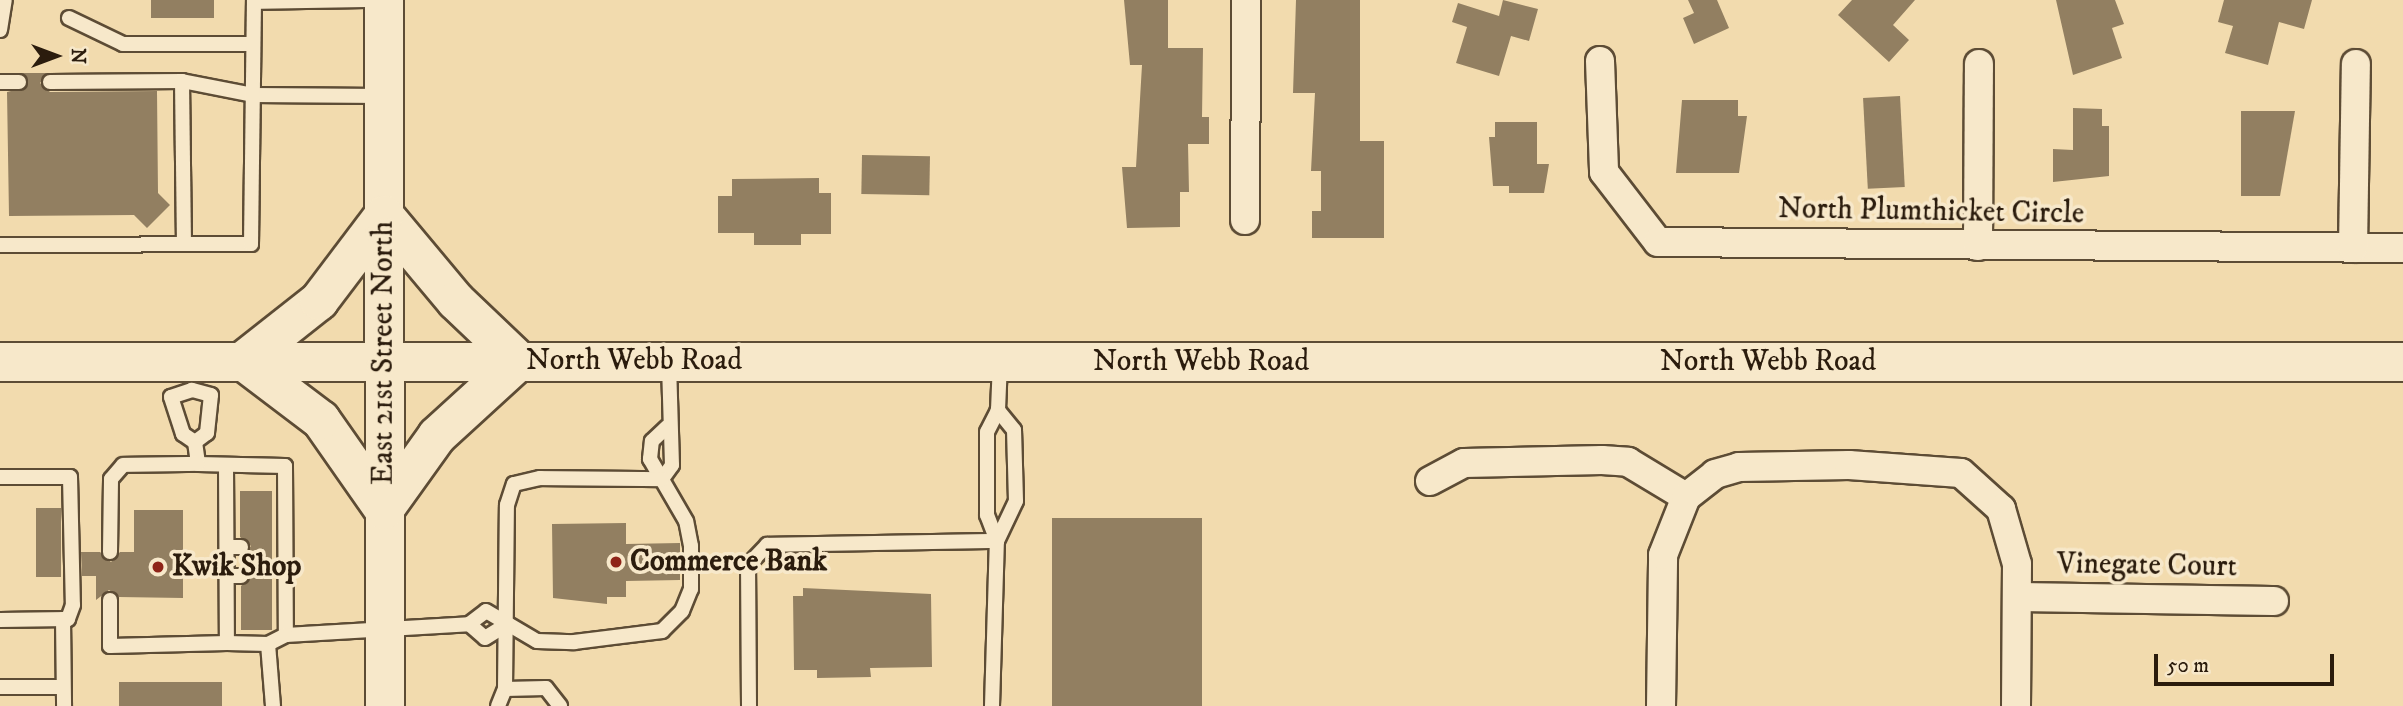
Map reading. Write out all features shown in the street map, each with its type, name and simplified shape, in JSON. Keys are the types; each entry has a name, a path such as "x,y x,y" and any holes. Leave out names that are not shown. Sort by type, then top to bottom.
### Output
{"main road":[{"name":"East 21st Street North","path":"384,0 385,706"},
{"path":"384,215 456,302 519,361 437,436 384,510 321,420 243,361 319,302 384,215"},
{"name":"North Webb Road","path":"0,362 193,376 243,361 2403,362"}],"street":[{"path":"1245,220 1246,0"},
{"name":"North Plumthicket Circle","path":"1600,61 1604,172 1658,242 2403,248"},
{"path":"1978,246 1979,64"},
{"path":"2353,248 2356,64"},
{"path":"1430,481 1464,463 1602,460 1629,462 1686,497"},
{"path":"1661,706 1663,555 1686,497 1715,474 1739,467 1849,465 1961,473 2001,509 2011,532 2018,597 2016,706"},
{"name":"Vinegate Court","path":"2018,597 2274,601"}],"lane":[{"path":"0,30 5,0"},
{"path":"0,245 251,244 254,1 374,0"},
{"path":"69,18 123,44 253,44"},
{"path":"50,82 182,80 253,95 384,96"},
{"path":"182,80 184,243"},
{"path":"0,82 19,82"},
{"path":"662,479 672,465 667,427 670,361"},
{"path":"992,706 997,541 987,515 987,432 998,410 1000,362"},
{"path":"195,442 207,433 211,395 193,376 171,397 183,434 195,442 198,464"},
{"path":"997,541 1016,501 1014,430 998,410"},
{"path":"110,600 110,646 268,644 286,635 385,633 469,624 486,611 537,642 662,631 682,611 691,589 691,546 685,520 650,459 652,441 667,427"},
{"path":"110,552 111,479 123,465 285,466 279,516 279,605 286,635"},
{"path":"226,465 233,515 234,547 234,606 227,643"},
{"path":"0,477 70,477 73,606 62,619 64,706"},
{"path":"498,706 505,689 507,505 514,484 540,478 662,479"},
{"path":"749,706 748,565 767,545 997,541"},
{"path":"0,620 62,619"},
{"path":"469,624 485,638 507,624"},
{"path":"268,644 273,706"},
{"path":"0,687 63,687"},
{"path":"505,689 546,688 560,706"}],"building":[{"path":"151,0 214,0 214,18 151,18"},
{"path":"1124,0 1168,0 1168,48 1203,48 1202,117 1209,117 1209,144 1188,144 1189,192 1180,192 1180,227 1127,228 1122,167 1136,167 1142,65 1130,65"},
{"path":"1296,0 1360,0 1360,141 1384,141 1384,238 1312,238 1312,211 1321,211 1321,171 1311,171 1315,93 1293,93"},
{"path":"1503,0 1538,9 1529,41 1511,36 1499,76 1456,63 1467,27 1452,22 1458,3 1499,16"},
{"path":"1688,0 1717,0 1729,28 1694,44 1683,18 1694,13"},
{"path":"1852,0 1915,0 1893,25 1909,40 1889,62 1838,15"},
{"path":"2056,0 2115,0 2124,24 2112,28 2122,58 2073,75"},
{"path":"2224,0 2312,0 2304,29 2279,22 2268,65 2225,53 2233,26 2218,22"},
{"path":"20,73 49,73 40,83 50,92 157,91 158,193 170,205 147,228 134,215 9,216 7,92 27,87"},
{"path":"1900,96 1905,187 1868,189 1863,98"},
{"path":"1682,100 1738,100 1738,116 1747,116 1739,173 1676,173"},
{"path":"2073,108 2102,109 2102,126 2109,126 2109,176 2053,182 2053,149 2073,150"},
{"path":"2241,111 2295,111 2280,196 2241,196"},
{"path":"1495,122 1537,122 1537,164 1549,164 1544,193 1509,193 1509,186 1493,186 1489,137 1495,137"},
{"path":"862,155 930,156 929,195 861,194"},
{"path":"819,178 819,193 831,193 831,234 801,234 801,245 754,245 754,233 718,233 718,196 732,196 732,179"},
{"path":"240,491 272,491 272,630 241,630 241,586 251,577 241,557 251,546 240,537"},
{"path":"36,508 61,508 61,577 36,577"},
{"name":"Kwik Shop","path":"134,510 183,510 183,598 119,597 109,590 96,600 96,576 82,576 81,552 100,552 111,562 120,552 134,552"},
{"path":"1052,518 1202,518 1202,706 1052,706"},
{"name":"Commerce Bank","path":"626,523 626,544 680,543 680,580 626,581 626,597 607,597 607,604 553,598 552,524"},
{"path":"803,588 931,594 932,667 870,668 871,677 817,678 817,670 794,670 793,596 803,596"},
{"path":"119,682 222,682 222,706 119,706"}],"place":[{"name":"Commerce Bank","path":"616,562"},
{"name":"Kwik Shop","path":"158,567"}]}
